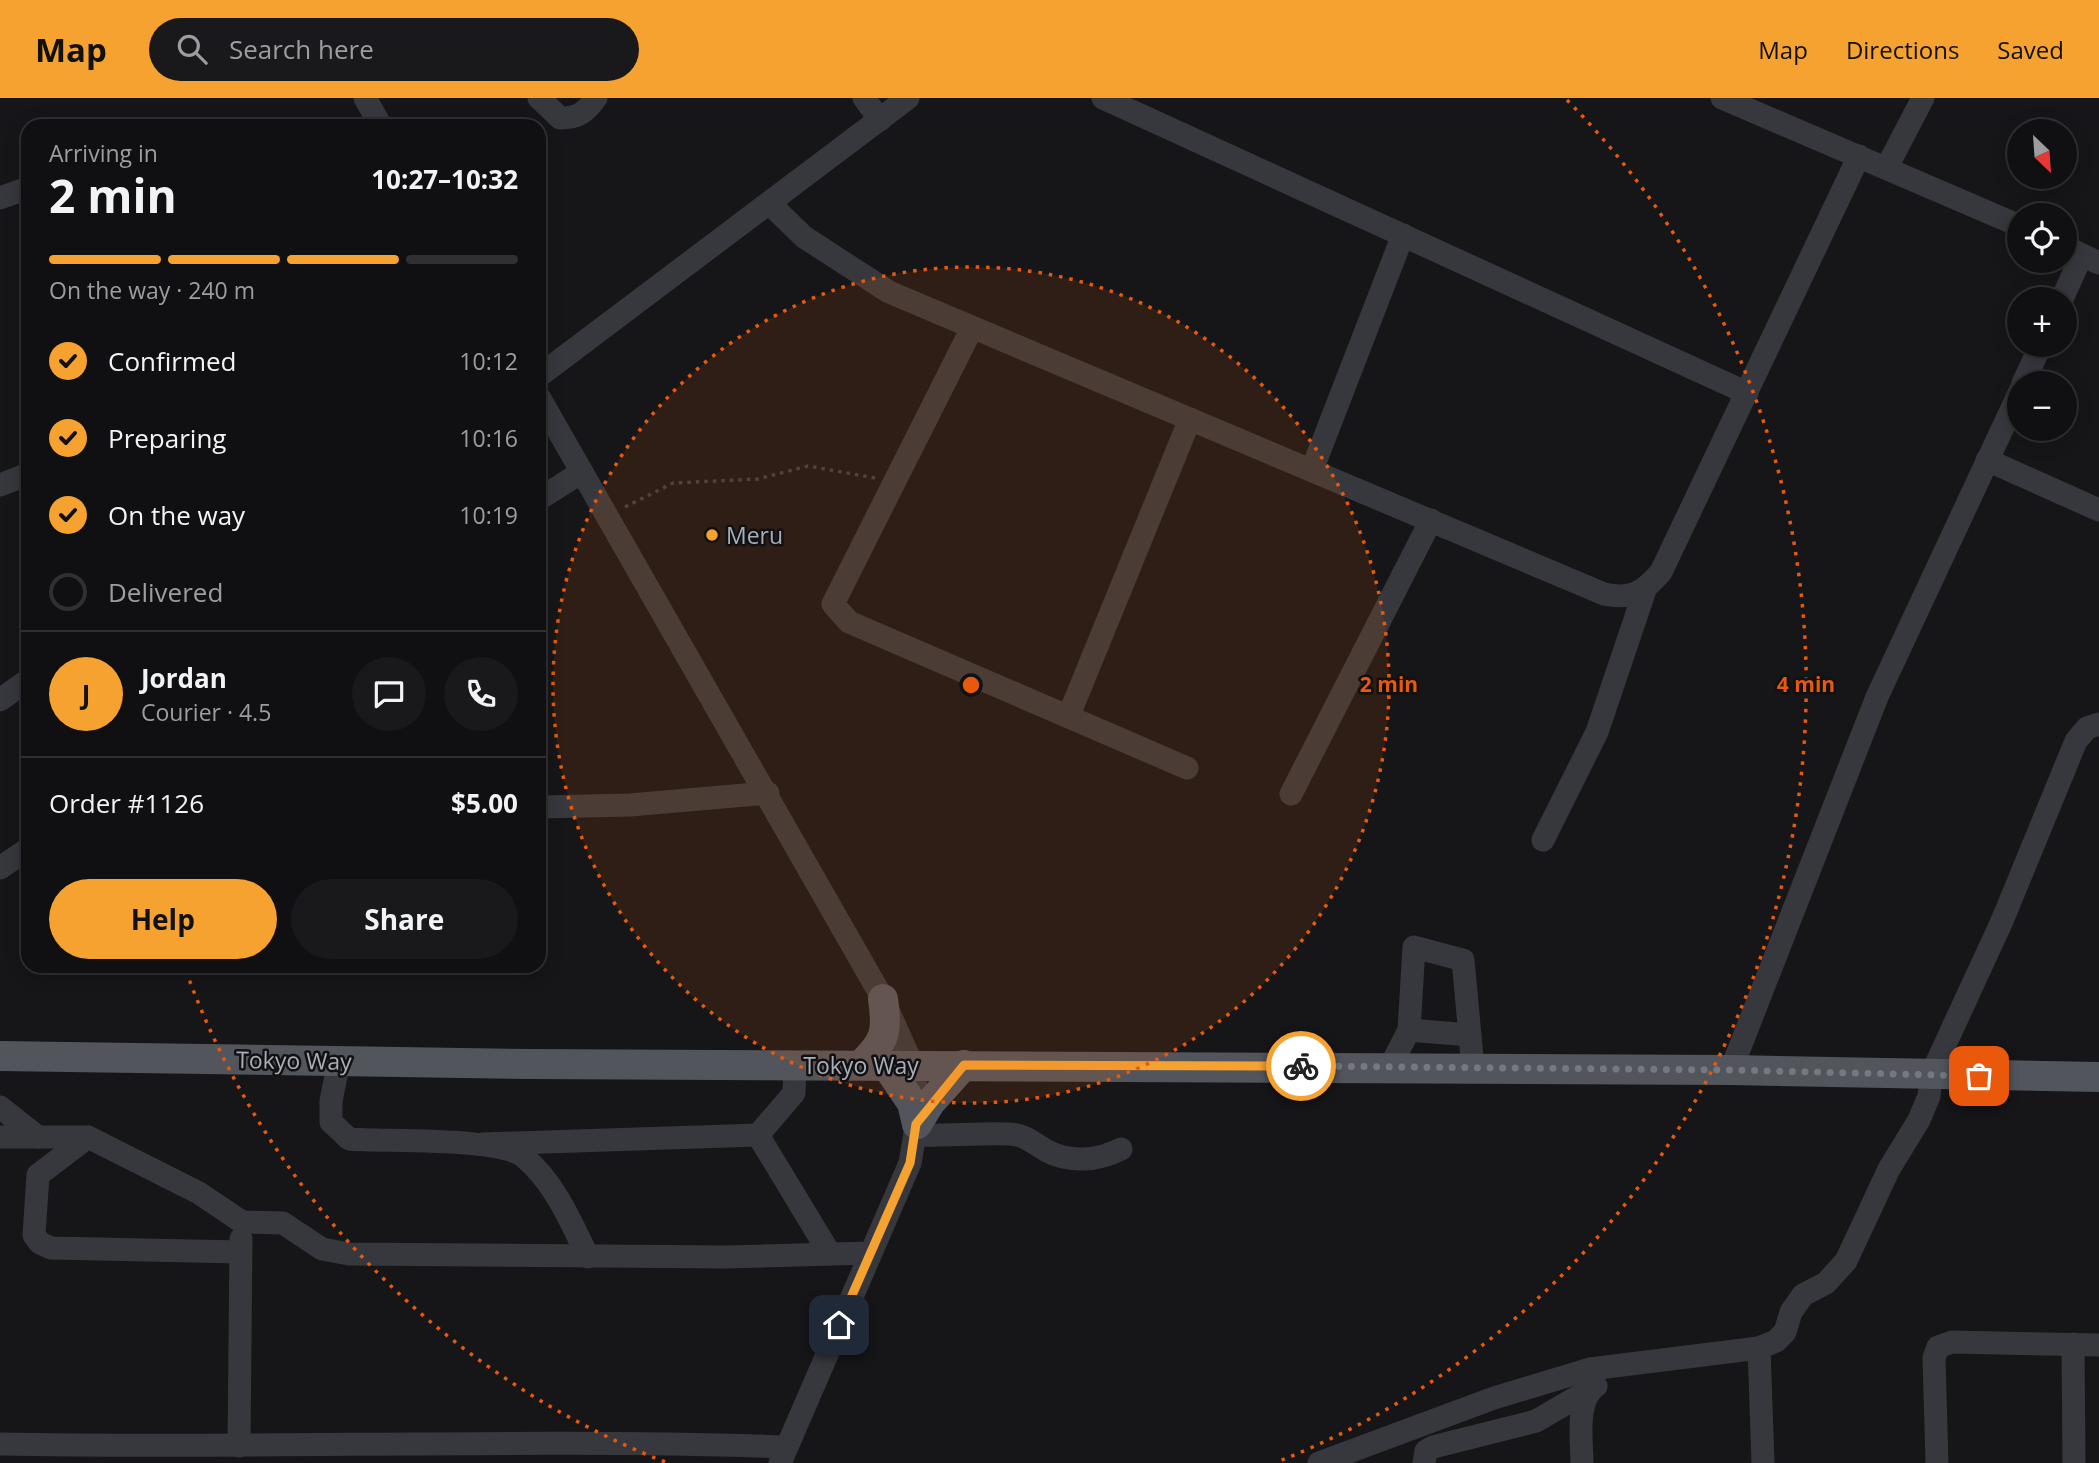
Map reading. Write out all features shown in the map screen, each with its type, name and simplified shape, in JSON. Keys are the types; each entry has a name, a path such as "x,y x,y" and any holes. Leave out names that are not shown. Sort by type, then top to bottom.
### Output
{"main road":[{"path":"883,999 887,1024 879,1048 887,1066 912,1103 916,1130"},
{"name":"Tokyo Way","path":"0,1056 887,1066 1731,1070 2099,1077"},
{"path":"916,1130 964,1065"}],"street":[{"path":"365,98 377,119"},
{"path":"538,98 559,118 573,118 586,112 596,98"},
{"path":"864,98 880,120"},
{"path":"546,371 908,98"},
{"path":"1103,98 1747,393"},
{"path":"1723,98 2007,220"},
{"path":"1887,167 1923,98"},
{"path":"1543,840 1597,732 1646,590 1661,572 1670,554 1859,156"},
{"path":"0,198 21,190"},
{"path":"770,204 804,237 889,292 1604,594 1624,598 1646,590"},
{"path":"1312,470 1403,235"},
{"path":"2067,287 2082,255"},
{"path":"972,328 833,604 849,622 1187,768"},
{"path":"546,409 768,793 883,999 887,1066"},
{"path":"1731,1070 1877,697 2007,418"},
{"path":"1069,715 1190,419"},
{"path":"1987,460 2099,510"},
{"path":"546,495 582,472"},
{"path":"2,478 21,475"},
{"path":"1291,794 1431,520"},
{"path":"0,700 21,685"},
{"path":"1319,1463 1493,1398 1590,1368 1759,1348 1776,1341 1785,1332 1791,1312 1803,1295 1826,1283 1846,1261 1889,1170 1919,1120 1929,1096 1931,1075 2001,921 2077,741 2087,728 2099,724"},
{"path":"546,807 631,805 768,793"},
{"path":"0,868 21,854"},
{"path":"1390,1067 1409,1030 1414,947 1463,960 1473,1068"},
{"path":"1409,1030 1470,1035"},
{"path":"339,1061 331,1101 331,1122 349,1139 482,1144 758,1135 794,1093 795,1065"},
{"path":"0,1107 38,1137"},
{"path":"0,1444 239,1446 378,1453 783,1455 910,1163 916,1130 964,1137 1010,1134 1031,1139 1046,1151 1070,1160 1107,1156 1121,1149"},
{"path":"758,1135 830,1254"},
{"path":"0,1137 88,1137 199,1193 242,1222 283,1223 322,1249 349,1254 588,1257 870,1253"},
{"path":"88,1137 38,1175 34,1235 40,1243 51,1248 240,1252"},
{"path":"482,1144 523,1156 561,1199 588,1257"},
{"path":"239,1446 242,1222"},
{"path":"1937,1463 1934,1358 1938,1347 1952,1342 2099,1345"},
{"path":"2073,1344 2074,1463"},
{"path":"1759,1348 1763,1463"},
{"path":"1424,1463 1426,1451 1433,1447 1536,1421 1608,1379 1661,1360"},
{"path":"1582,1463 1582,1414 1591,1389"}],"path":[{"path":"608,517 673,483 758,479 808,466 894,481"}],"way so far":[{"path":"1301,1066 1731,1070 1979,1076"}],"place":[{"name":"Meru","path":"712,535"}],"route":[{"path":"839,1325 910,1163 916,1124 946,1083 964,1065 1301,1066"}]}
